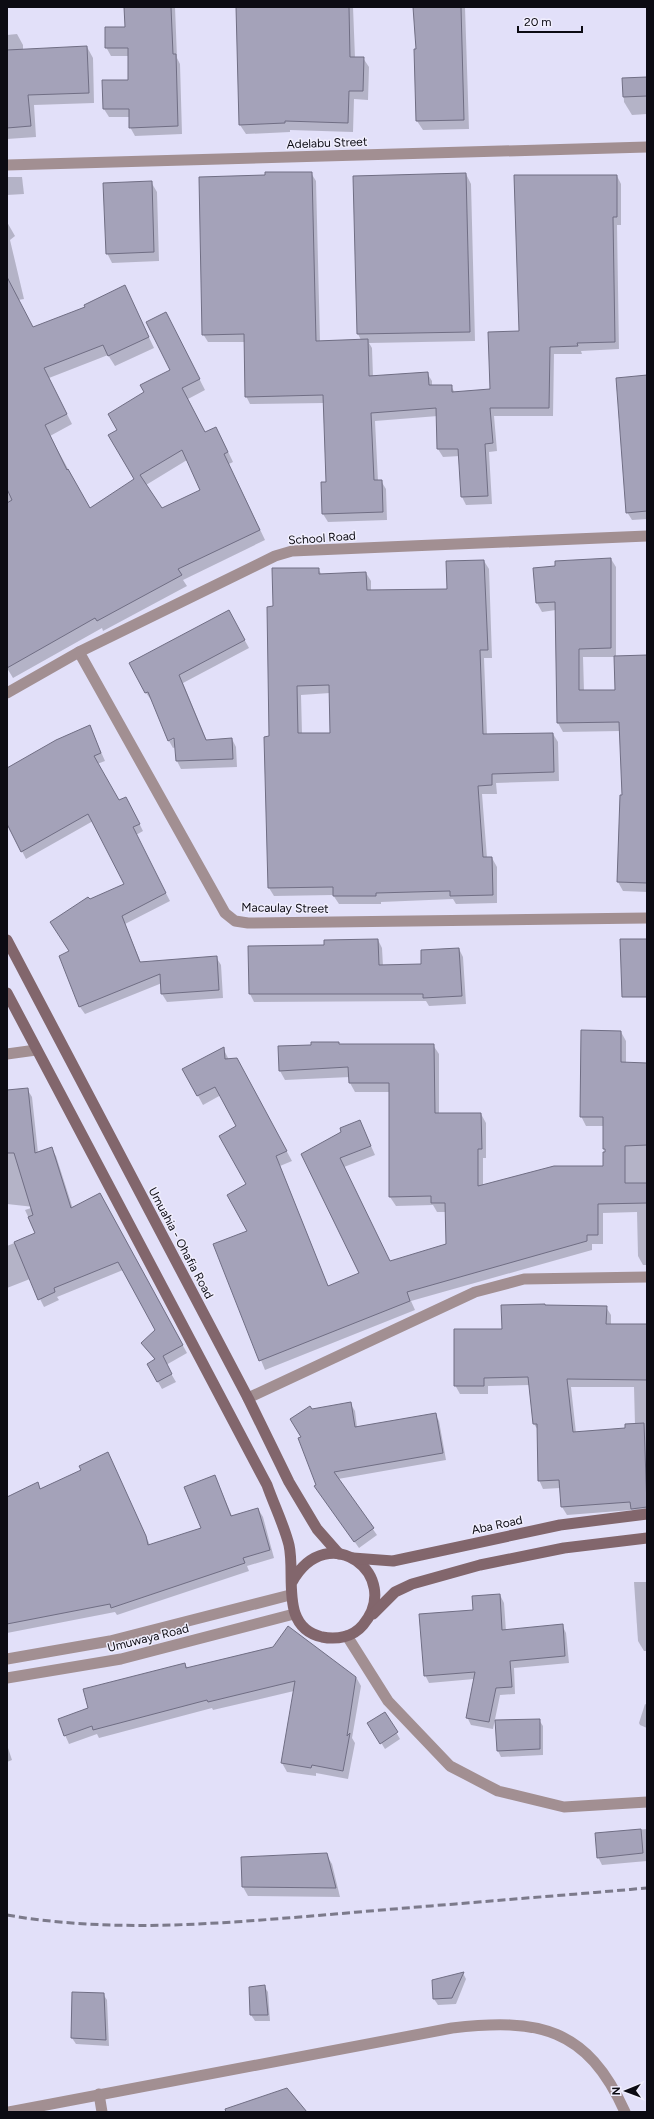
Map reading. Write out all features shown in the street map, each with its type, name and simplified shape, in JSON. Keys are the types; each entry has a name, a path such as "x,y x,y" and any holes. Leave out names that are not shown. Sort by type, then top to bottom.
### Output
{"main road":[{"name":"Umuahia - Ohafia Road","path":"7,940 248,1398 297,1495 317,1529 339,1554"},
{"path":"7,993 267,1486 289,1545 292,1582 290,1595 294,1614 303,1626 316,1635 331,1639 347,1636 360,1629 395,1592 412,1584 480,1565 564,1548 647,1538"},
{"name":"Aba Road","path":"353,1558 393,1561 560,1525 647,1514"},
{"path":"292,1582 299,1569 310,1559 324,1554 339,1554 353,1558 364,1567 371,1578 375,1591 374,1605 370,1618"}],"street":[{"name":"Adelabu Street","path":"7,165 647,147"},
{"name":"School Road","path":"7,693 79,652 275,556 292,552 647,536"},
{"name":"Macaulay Street","path":"79,652 225,913 235,921 248,923 647,918"},
{"path":"7,1054 36,1050"},
{"path":"248,1398 475,1292 524,1279 647,1277"},
{"name":"Umuwaya Road","path":"7,1659 110,1641 290,1595"},
{"name":"Umuwaya Road","path":"7,1678 121,1659 294,1614"},
{"path":"347,1636 388,1701 450,1766 498,1791 564,1807 647,1802"},
{"path":"9,2112 444,2030 491,2024 525,2025 553,2032 580,2048 600,2067 616,2091 625,2112"},
{"path":"99,2094 102,2112"}],"building":[{"path":"124,7 171,7 173,54 176,54 178,126 129,128 129,109 103,109 102,80 128,80 128,48 105,48 105,27 125,27"},
{"path":"236,7 349,7 350,57 364,57 363,91 349,91 348,123 285,121 285,123 239,125"},
{"path":"413,7 461,7 464,120 416,121 414,49 416,49"},
{"path":"87,46 89,93 28,95 31,126 7,128 7,50"},
{"path":"647,77 647,96 623,97 622,78"},
{"path":"265,172 312,172 316,341 368,339 369,376 428,372 429,385 452,385 452,392 490,389 488,332 519,331 514,175 617,175 617,217 613,217 615,342 577,343 578,346 550,347 549,408 490,408 493,443 485,444 488,496 461,497 458,449 437,449 436,408 371,413 374,480 382,480 383,512 322,514 321,482 326,482 323,395 245,397 244,334 202,335 199,177 265,175"},
{"path":"466,173 470,332 357,334 353,176"},
{"path":"152,181 154,252 106,254 103,183"},
{"path":"7,277 33,327 85,307 84,305 125,285 149,337 108,356 103,345 44,368 67,414 45,425 67,470 68,469 90,508 134,479 108,435 117,430 108,414 144,392 140,385 170,370 146,322 166,312 200,379 182,388 205,432 216,427 228,452 224,454 260,530 178,569 182,575 97,621 95,618 7,668 7,503 12,500 7,489","holes":["182,450 200,490 162,508 140,475"]},
{"path":"647,375 647,511 626,513 616,378"},
{"path":"611,558 611,648 579,649 579,690 615,690 614,656 647,655 647,883 617,882 620,795 622,795 619,722 557,723 555,602 536,603 533,568 555,566 555,561"},
{"path":"484,560 488,650 480,650 483,734 553,733 554,772 492,774 492,785 478,786 483,857 492,857 493,895 450,896 450,891 376,893 376,896 333,896 333,887 268,888 264,737 269,736 267,607 273,606 272,568 319,568 319,574 366,572 367,590 447,589 446,561","holes":["329,685 330,733 298,733 297,686"]},
{"path":"229,610 245,640 179,675 206,740 232,738 233,759 176,761 174,738 168,741 148,692 145,693 129,663"},
{"path":"90,725 101,753 94,756 119,800 126,797 140,824 133,827 166,893 122,916 140,962 217,956 219,990 161,994 160,974 79,1007 59,956 69,951 50,922 88,897 90,899 124,884 88,814 21,852 7,824 7,768 56,740"},
{"path":"378,939 379,965 421,964 421,950 459,948 462,996 423,998 423,994 249,994 248,946 324,945 324,940"},
{"path":"620,939 647,939 647,997 622,997"},
{"path":"581,1030 621,1031 621,1062 647,1063 647,1145 625,1146 625,1183 647,1183 647,1203 598,1204 598,1235 587,1235 587,1241 407,1292 410,1301 259,1361 213,1244 247,1231 227,1195 246,1184 219,1136 236,1126 215,1087 197,1096 182,1069 224,1047 225,1059 237,1058 287,1151 276,1156 328,1286 359,1273 301,1154 341,1132 340,1128 360,1120 371,1146 340,1158 390,1261 446,1244 445,1203 431,1203 431,1196 389,1197 389,1083 349,1083 348,1067 279,1071 278,1046 311,1045 311,1042 339,1042 339,1044 434,1044 435,1113 481,1113 482,1149 478,1149 478,1186 554,1166 603,1166 603,1152 605,1152 605,1149 603,1149 603,1117 580,1117"},
{"path":"28,1088 35,1153 52,1147 71,1208 100,1193 183,1345 163,1356 172,1374 157,1382 147,1364 155,1359 141,1343 155,1330 118,1262 54,1288 55,1292 38,1300 14,1242 35,1233 28,1217 33,1215 14,1153 7,1153 7,1090"},
{"path":"545,1304 607,1306 606,1324 647,1324 647,1380 567,1379 573,1432 625,1428 625,1424 644,1423 647,1507 631,1509 630,1502 561,1507 559,1480 538,1481 537,1424 533,1424 528,1377 484,1378 484,1386 454,1386 454,1329 502,1329 501,1305"},
{"path":"351,1402 355,1427 436,1413 443,1453 334,1472 374,1528 354,1542 314,1486 316,1485 298,1438 301,1437 290,1419 310,1406 312,1409"},
{"path":"108,1452 146,1536 148,1545 201,1528 184,1487 215,1475 231,1516 258,1508 270,1550 243,1558 245,1563 111,1608 110,1604 7,1624 7,1497 38,1482 40,1489 81,1470 79,1466"},
{"path":"500,1594 502,1630 563,1624 565,1656 510,1661 512,1687 496,1688 489,1722 466,1718 475,1672 424,1676 419,1614 473,1610 472,1596"},
{"path":"288,1626 356,1677 347,1736 350,1733 343,1771 312,1765 311,1768 281,1763 295,1681 208,1702 207,1700 93,1730 92,1726 64,1736 58,1719 88,1708 83,1689 185,1663 186,1668 273,1647"},
{"path":"385,1712 398,1732 380,1744 367,1723"},
{"path":"540,1719 540,1749 497,1751 495,1720"},
{"path":"641,1829 643,1853 597,1858 595,1833"},
{"path":"327,1853 336,1888 242,1887 241,1857"},
{"path":"464,1972 452,1998 433,1999 432,1980"},
{"path":"265,1985 268,2015 250,2015 249,1987"},
{"path":"72,1992 104,1993 106,2040 71,2038"},
{"path":"287,2088 307,2112 226,2112 225,2109"}],"railway":[{"path":"7,1915 48,1921 88,1924 171,1925 294,1917 647,1888"}]}
